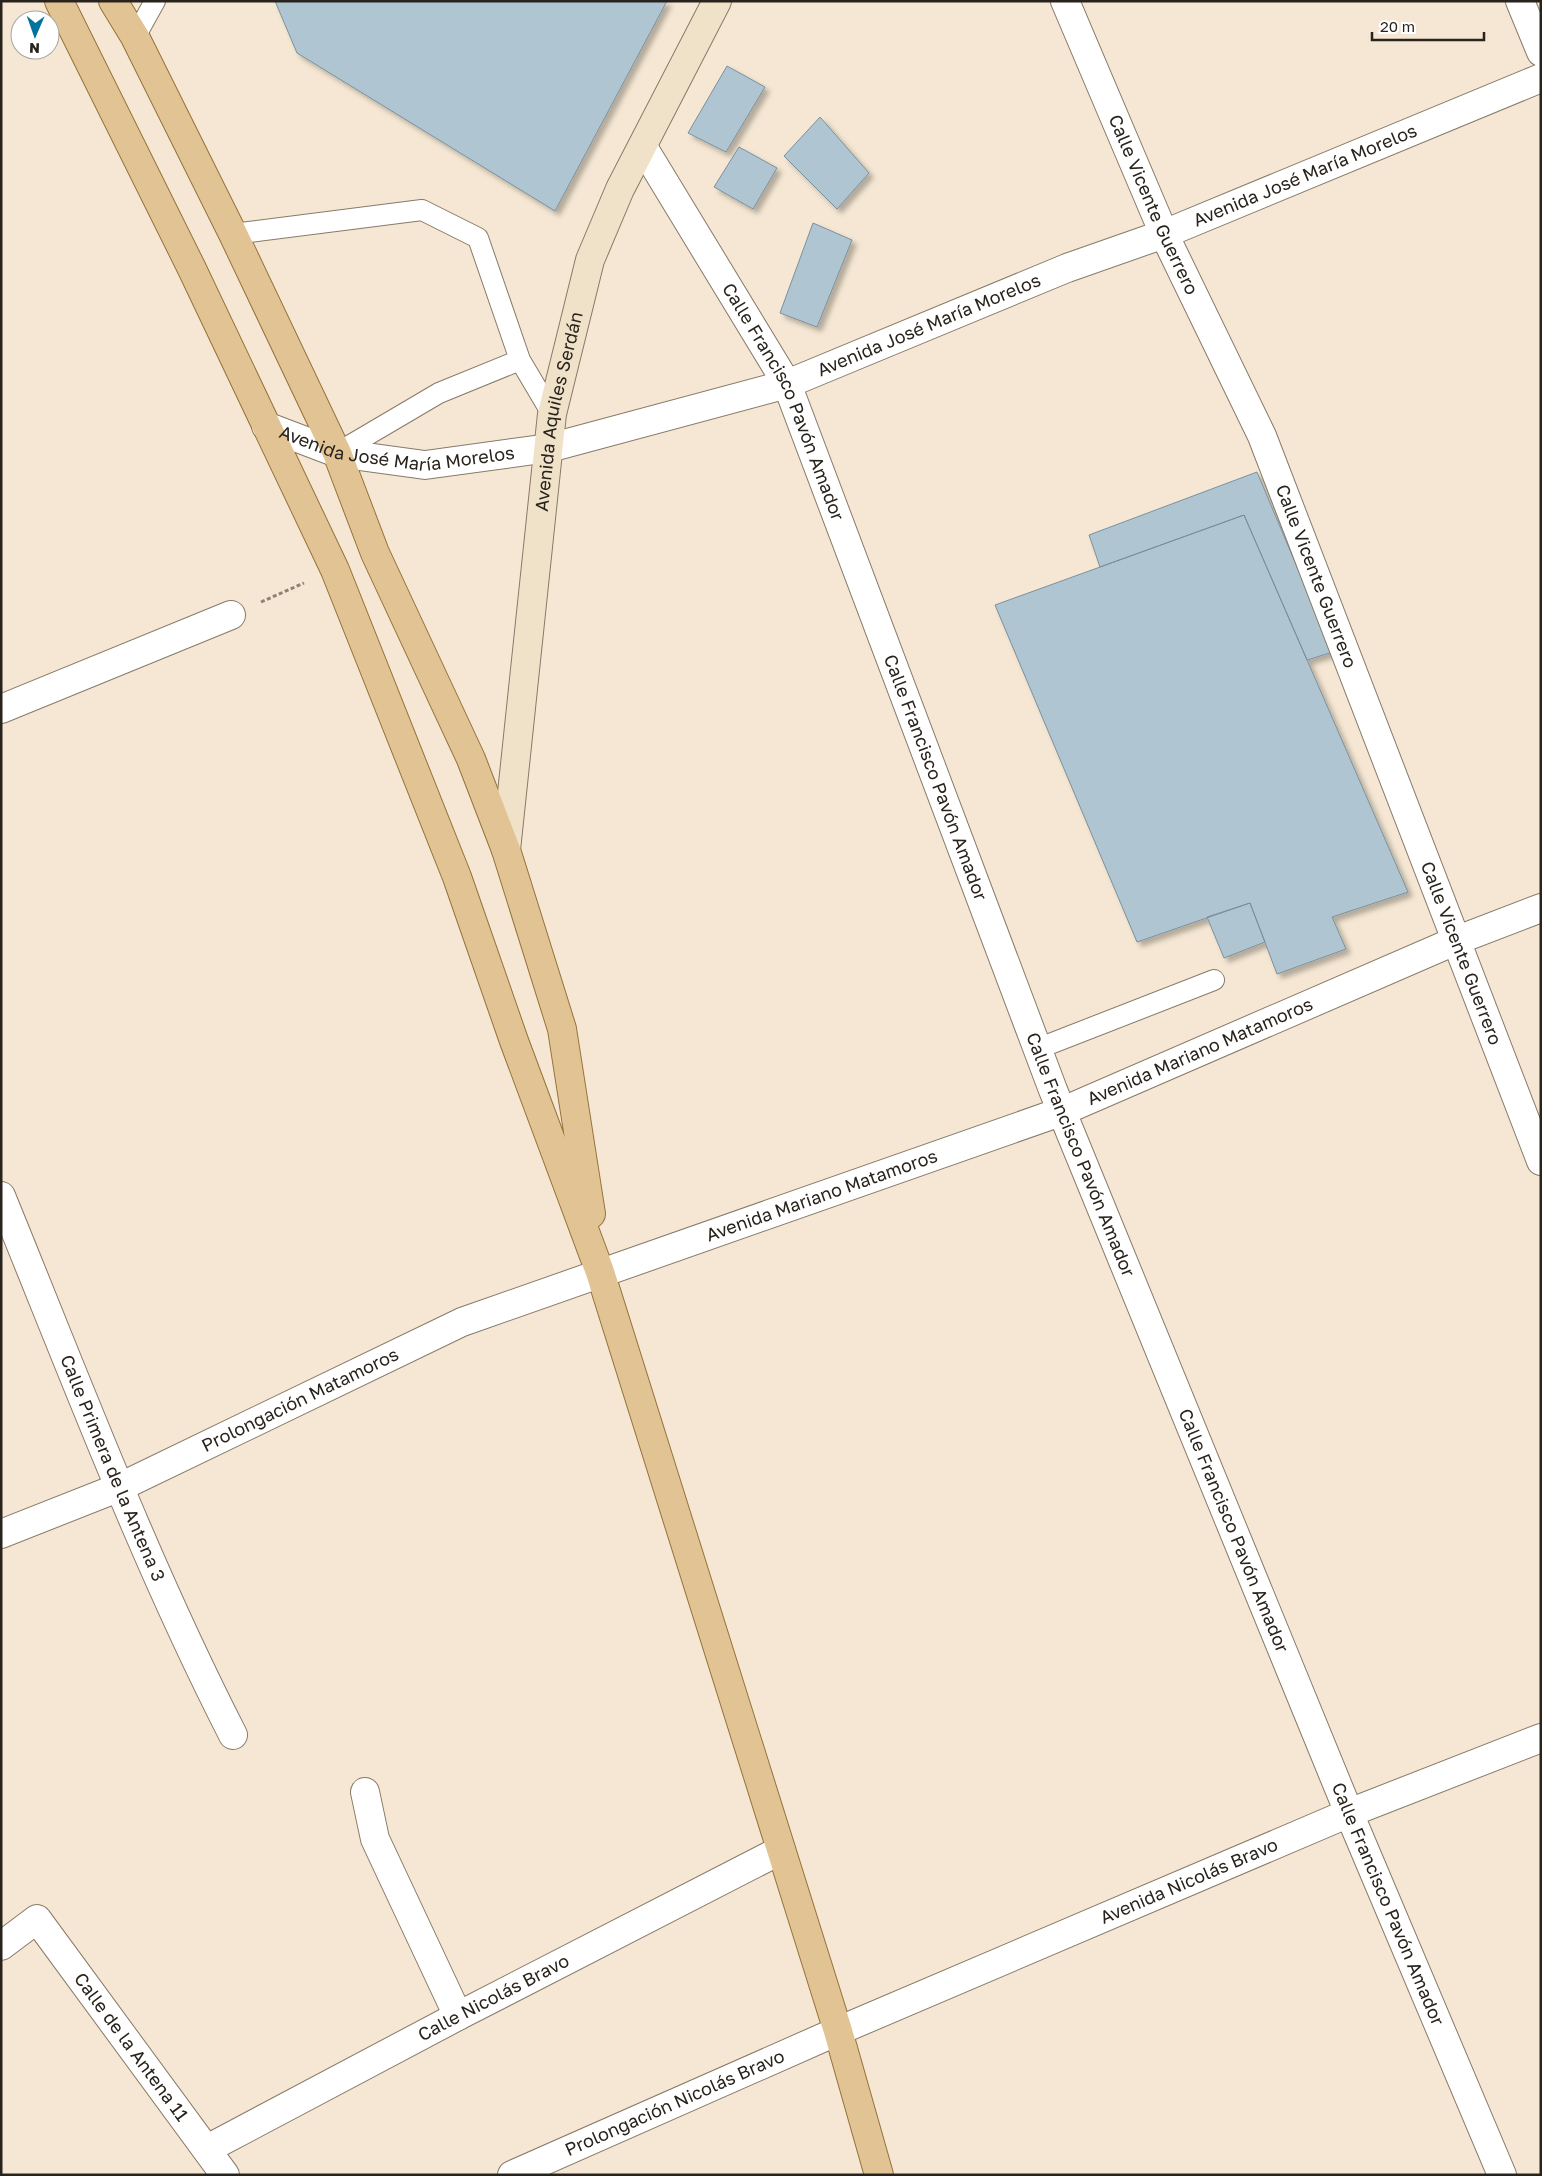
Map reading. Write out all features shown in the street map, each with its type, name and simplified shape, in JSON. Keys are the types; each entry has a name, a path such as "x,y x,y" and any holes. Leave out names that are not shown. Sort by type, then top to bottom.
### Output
{"main road":[{"path":"59,1 335,570 457,877 514,1042 600,1272 838,2031 879,2175"},
{"path":"113,1 135,37 233,234 337,453 375,553 471,759 506,850 562,1029 600,1272"}],"street":[{"name":"Avenida Aquiles Serdán","path":"506,850 552,414 590,260 620,189 717,1"},
{"name":"Calle Vicente Guerrero","path":"1065,1 1164,234 1262,436 1541,1161"},
{"path":"1520,1 1541,52"},
{"name":"Avenida José María Morelos","path":"266,426 337,453 425,465 549,448 787,384 1067,268 1164,234 1541,78"},
{"name":"Calle Francisco Pavón Amador","path":"643,147 787,384 1037,1048 1349,1813 1502,2175"},
{"path":"1,709 231,615"},
{"name":"Avenida Mariano Matamoros","path":"600,1272 1063,1111 1455,941 1541,908"},
{"name":"Calle Primera de la Antena 3","path":"1,1196 120,1487 203,1676 233,1735"},
{"name":"Prolongación Matamoros","path":"1,1534 120,1487 462,1322 600,1272"},
{"name":"Avenida Nicolás Bravo","path":"838,2031 1349,1813 1541,1738"},
{"path":"365,1792 375,1839 458,2016"},
{"name":"Calle Nicolás Bravo","path":"206,2149 458,2016 781,1850"},
{"name":"Calle de la Antena 11","path":"1,1946 37,1919 225,2175"},
{"name":"Prolongación Nicolás Bravo","path":"512,2175 838,2031"}],"lane":[{"path":"135,37 155,1"},
{"path":"233,234 422,210 478,238 520,360 552,414"},
{"path":"337,453 438,394 520,360"},
{"path":"1037,1048 1214,980"}],"building":[{"path":"275,1 667,1 555,211 297,53"},
{"path":"727,66 765,87 726,152 688,133"},
{"path":"820,117 869,173 837,209 784,156"},
{"path":"739,147 777,168 753,209 714,187"},
{"path":"813,223 852,240 817,327 780,313"},
{"path":"1257,472 1333,652 1307,660 1244,515 1100,567 1089,535"},
{"path":"1244,515 1408,892 1332,917 1346,949 1277,974 1250,903 1137,942 995,605"},
{"path":"1250,903 1265,942 1224,958 1207,917"}]}
